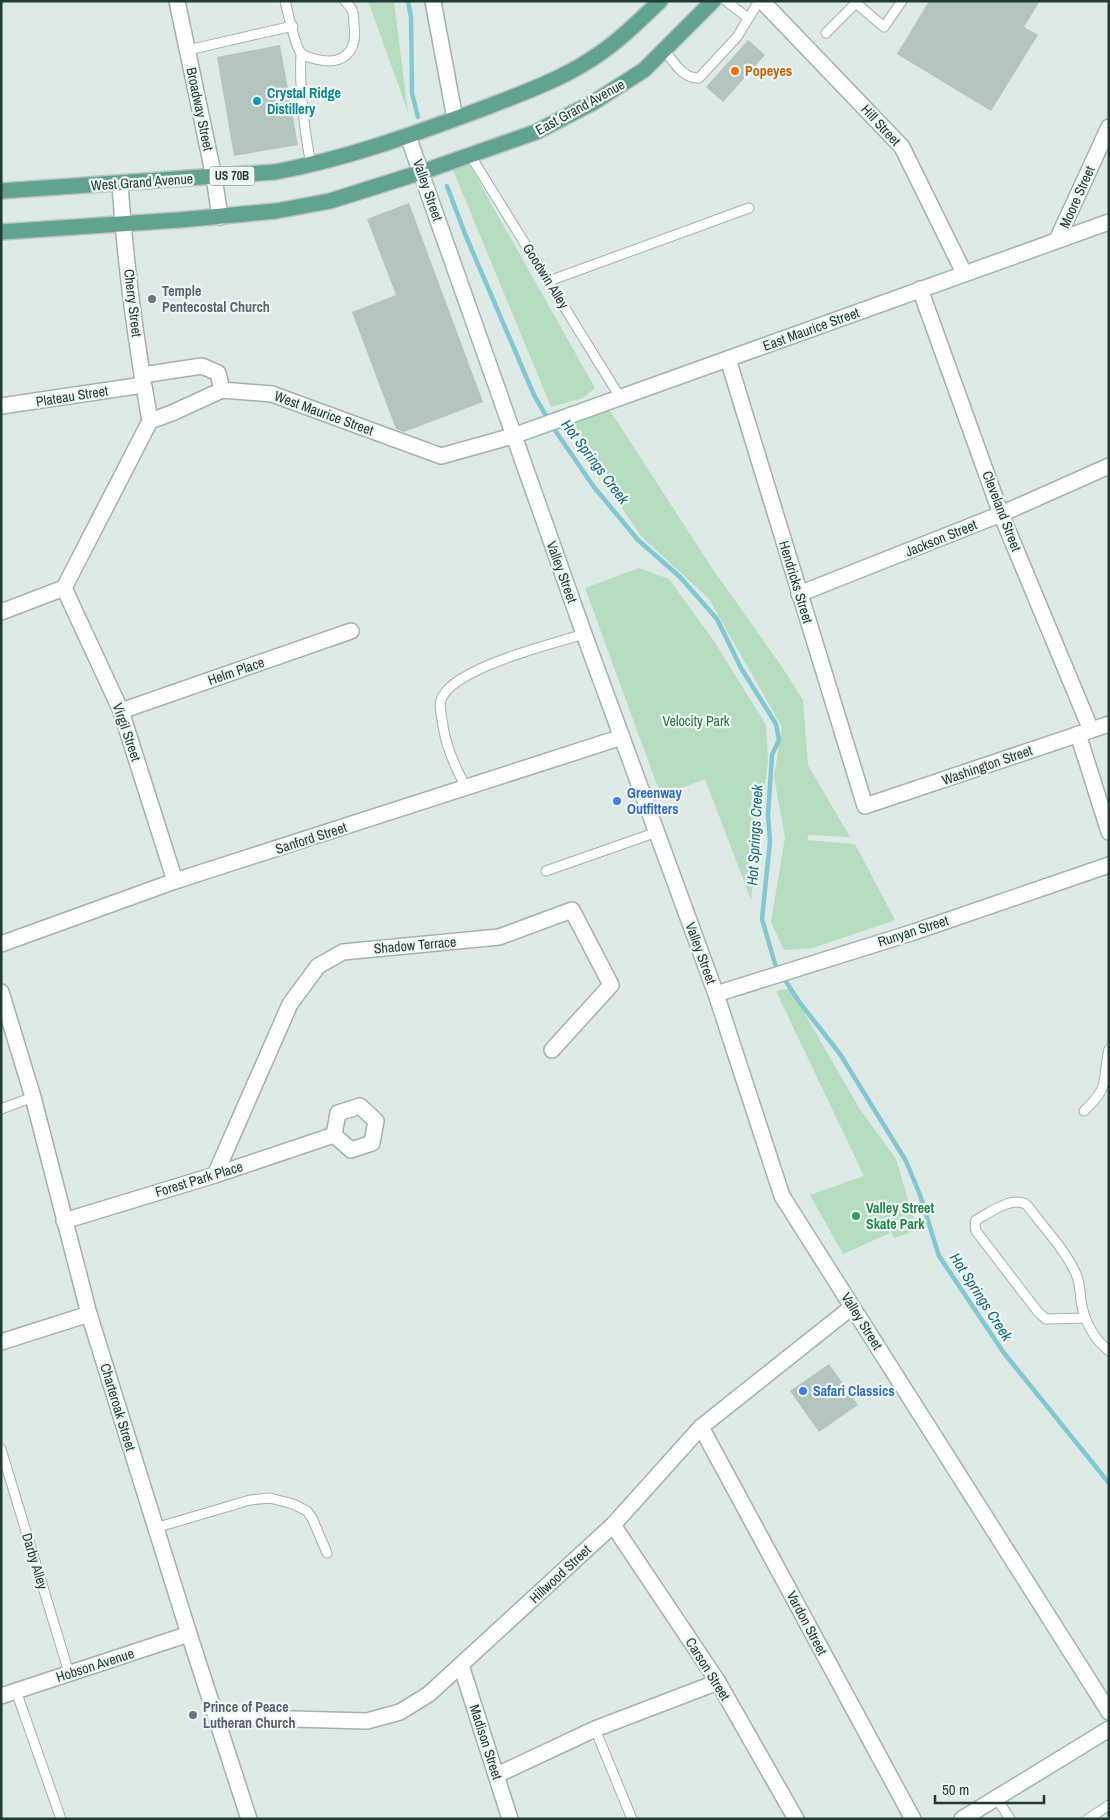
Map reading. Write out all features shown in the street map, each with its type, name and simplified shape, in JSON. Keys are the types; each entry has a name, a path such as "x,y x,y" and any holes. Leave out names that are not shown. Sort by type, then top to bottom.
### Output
{"main road":[{"name":"US 70B","path":"455,119 531,90 590,60 632,28 660,1"},
{"name":"East Grand Avenue","path":"422,172 536,132 594,102 644,70 713,1"},
{"name":"West Grand Avenue","path":"1,192 274,172 311,165 408,136 455,119"},
{"path":"1,232 220,217 276,211 330,201 422,172"}],"street":[{"name":"Broadway Street","path":"178,1 214,177 220,217"},
{"path":"433,1 455,119"},
{"name":"Hill Street","path":"761,1 902,146 964,273"},
{"name":"Moore Street","path":"1058,240 1109,127"},
{"name":"Valley Street","path":"408,136 584,634 716,994 782,1196 1109,1712"},
{"name":"Cherry Street","path":"120,184 142,380 150,422"},
{"name":"East Maurice Street","path":"513,436 1109,222"},
{"name":"Cleveland Street","path":"920,289 1001,514 1085,732 1109,832"},
{"name":"Hendricks Street","path":"728,359 865,806"},
{"name":"Plateau Street","path":"1,406 142,380 202,366 218,373 222,390"},
{"name":"West Maurice Street","path":"150,422 222,390 272,394 441,456 513,436"},
{"path":"1,612 64,588 150,422"},
{"name":"Jackson Street","path":"799,594 1001,514 1109,466"},
{"name":"Virgil Street","path":"64,588 121,711 175,882"},
{"name":"Helm Place","path":"121,711 351,631"},
{"name":"Washington Street","path":"865,806 1109,724"},
{"name":"Sanford Street","path":"1,944 175,882 622,737"},
{"name":"Runyan Street","path":"716,994 914,932 1109,865"},
{"name":"Shadow Terrace","path":"215,1175 290,1004 318,966 343,952 499,937 572,910 611,985 552,1050"},
{"name":"Charteroak Street","path":"1,992 32,1097 89,1314 188,1634 249,1819"},
{"name":"Forest Park Place","path":"64,1221 215,1175 334,1135"},
{"name":"Hillwood Street","path":"216,1717 367,1721 400,1712 430,1694 613,1525 701,1428 852,1307"},
{"path":"1,1342 89,1314"},
{"name":"Vardon Street","path":"701,1428 913,1819"},
{"name":"Carson Street","path":"613,1525 718,1682 796,1819"},
{"name":"Hobson Avenue","path":"1,1696 188,1634"},
{"name":"Madison Street","path":"461,1665 510,1819"},
{"path":"497,1775 595,1729 718,1682"},
{"path":"962,1819 1109,1729"}],"lane":[{"path":"285,1 296,43 301,53 300,81 311,165"},
{"path":"301,53 310,58 326,62 338,60 349,54 354,44 355,35 352,10 344,1"},
{"path":"726,1 748,18"},
{"path":"665,51 685,75 691,78 698,78 737,37 761,1"},
{"path":"826,33 855,2 884,27 902,1"},
{"path":"188,50 292,26"},
{"name":"Goodwin Alley","path":"470,155 620,398"},
{"path":"549,281 749,208"},
{"path":"466,788 449,753 443,731 441,700 450,686 492,663 584,634"},
{"path":"546,870 657,832"},
{"path":"1084,1111 1104,1094 1108,1081 1106,1060 1109,1049"},
{"path":"1,1109 32,1097"},
{"path":"1085,1318 1046,1319 1038,1312 976,1231 976,1220 1013,1201 1022,1201 1027,1205 1068,1259 1079,1285 1085,1318 1093,1334 1109,1351"},
{"name":"Darby Alley","path":"1,1449 69,1673"},
{"path":"156,1528 250,1500 270,1498 292,1504 307,1511 312,1518 327,1553"},
{"path":"16,1691 61,1819"},
{"path":"595,1729 632,1819"},
{"path":"996,1797 1010,1819"},
{"path":"1088,1819 1109,1805"}],"green space":[{"path":"368,1 394,1 408,112"},
{"path":"469,164 595,388 583,398 551,407 453,170"},
{"path":"609,409 712,568 803,700 808,765 850,837 809,835 807,840 855,844 895,920 813,948 784,950 771,922 785,838 774,777 782,727 709,599 641,536 566,425"},
{"name":"Velocity Park","path":"639,568 669,579 714,641 766,725 768,761 751,900 705,779 661,796 585,588"},
{"path":"790,988 859,1108 896,1159 917,1230 894,1238 879,1208 890,1233 843,1254 810,1195 864,1176 776,991"}],"building":[{"path":"929,1 1040,1 1024,27 1038,35 991,111 897,54"},
{"name":"Popeyes","path":"748,40 765,55 723,102 706,87"},
{"name":"Crystal Ridge Distillery","path":"280,45 298,145 234,156 217,57"},
{"path":"409,203 483,402 404,432 396,429 352,312 396,295 367,219"},
{"path":"829,1364 858,1405 819,1432 790,1391"}],"waterway":[{"name":"Hot Springs Creek","path":"408,1 411,17 412,93 418,117"},
{"name":"Hot Springs Creek","path":"447,186 465,234 534,395 548,419"},
{"name":"Hot Springs Creek","path":"552,426 594,487 638,540 680,577 717,619 741,668 776,724 779,740 772,755 768,815 770,841 762,919 775,964 779,970"},
{"name":"Hot Springs Creek","path":"783,977 800,1003 840,1054 906,1161 920,1195 939,1256 1004,1353 1109,1483"}],"place":[{"name":"Popeyes","path":"735,71"},
{"name":"Crystal Ridge Distillery","path":"257,101"},
{"name":"Temple Pentecostal Church","path":"152,299"},
{"name":"Greenway Outfitters","path":"617,801"},
{"name":"Valley Street Skate Park","path":"856,1216"},
{"name":"Safari Classics","path":"803,1391"},
{"name":"Prince of Peace Lutheran Church","path":"193,1715"}]}
